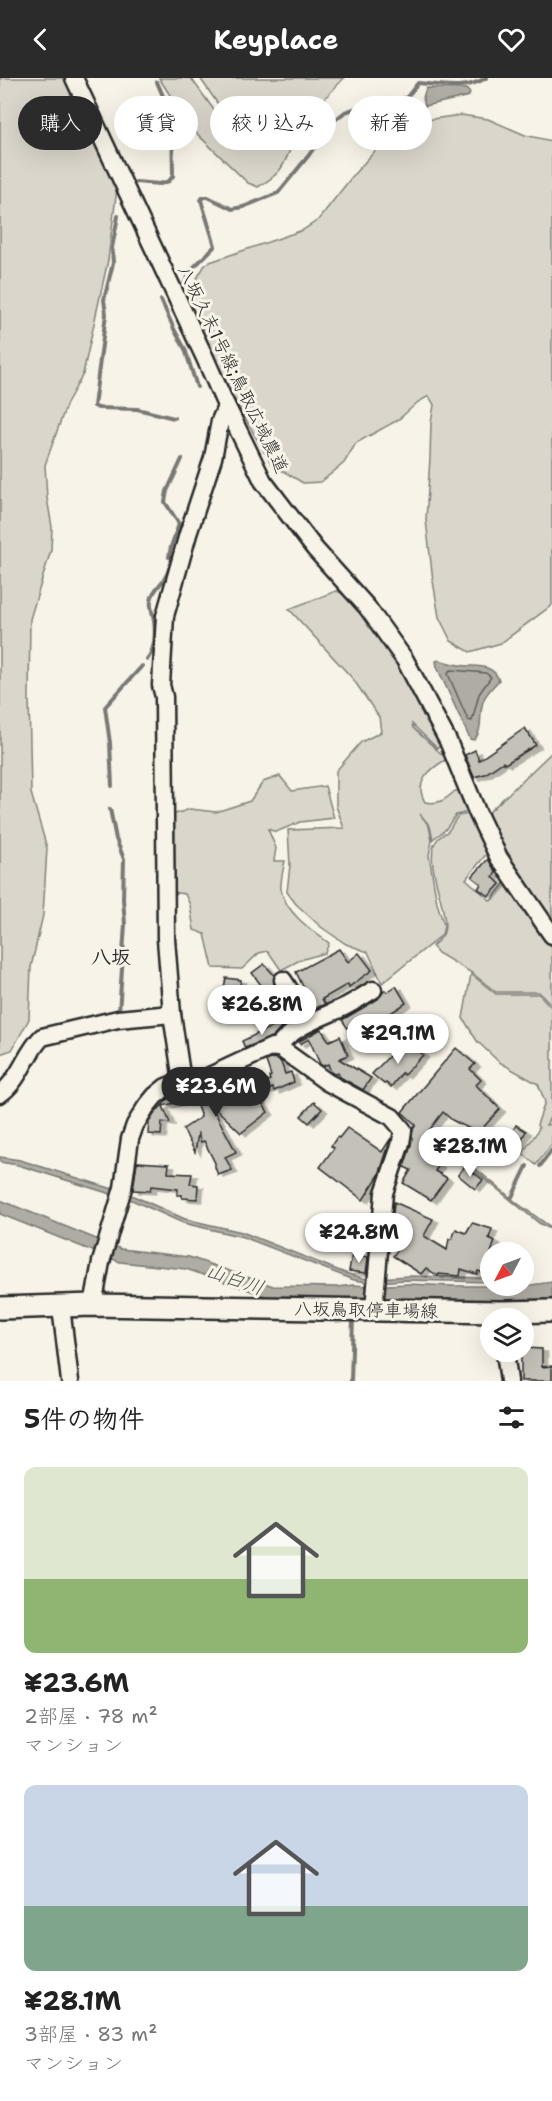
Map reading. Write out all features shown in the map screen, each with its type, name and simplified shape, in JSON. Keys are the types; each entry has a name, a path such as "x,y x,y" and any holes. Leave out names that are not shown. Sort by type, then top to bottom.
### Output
{"main road":[{"name":"八坂鳥取停車場線","path":"0,1308 93,1305 374,1309 480,1314"},
{"name":"八坂鳥取停車場線","path":"534,1312 552,1311"}],"street":[{"name":"八坂久末1号線;鳥取広域農道","path":"74,78 226,407 263,481 315,549 367,607 405,660 448,741 499,858 552,935"},
{"path":"182,1081 172,1014 166,939 164,697 161,686 165,616 188,534 213,458 220,421 226,407"},
{"path":"283,980 310,1022"},
{"path":"277,1048 283,1039 310,1022 373,990"},
{"path":"0,1094 13,1083 36,1043 42,1037 118,1019 172,1014"},
{"path":"93,1305 100,1262 123,1188 130,1138 135,1125 155,1096 166,1087 182,1081 201,1080 272,1047 280,1048 342,1091 392,1118 403,1130 401,1143 384,1192 374,1309"},
{"path":"61,1307 70,1381"},
{"path":"506,1362 509,1381"}],"shaded area":[{"path":"0,78 67,78 75,96 18,96 18,150 100,150 117,188 108,260 83,374 67,403 45,465 52,527 51,550 30,619 29,697 31,793 47,848 43,915 31,967 29,1019 12,1050 0,1054"},
{"path":"159,78 191,78 210,104 210,146 198,135 198,96 171,96"},
{"path":"200,78 344,78 328,96 212,96"},
{"path":"461,115 488,119 525,135 552,141 552,605 501,643 470,652 451,641 439,617 433,581 426,520 434,405 429,396 418,402 398,420 356,443 344,463 321,482 303,483 271,464 216,367 186,296 205,265 210,262 303,230 318,220 376,150 432,150 432,119"},
{"path":"214,150 290,150 280,170 268,181 258,187 248,183"},
{"path":"336,591 343,594 362,613 400,663 415,689 441,746 437,748 412,724 413,728 447,759 430,771 422,782 422,795 425,802 438,802 455,791 460,791 468,812 456,815 445,830 433,839 430,826 420,814 429,826 432,841 429,855 437,903 444,925 442,935 382,983 368,952 346,944 321,927 296,904 287,892 290,865 288,830 344,828 336,806 336,771 361,742 381,732 379,717 353,679 289,609"},
{"path":"552,752 552,922 486,815"},
{"path":"280,776 292,791 325,786 334,818 300,822 276,832 268,829 276,848 274,861 285,861 281,890 288,906 300,920 329,943 325,953 300,960 281,970 268,951 259,953 242,969 213,968 205,934 194,930 190,905 185,894 170,892 169,816 190,809 216,812 250,801 263,782"},
{"path":"469,814 489,851 466,879 491,901 506,881 534,925 552,948 552,1005 539,992 496,992 472,973 438,953 432,946 445,929 445,919 433,867 434,845 458,816"},
{"path":"471,974 496,994 539,994 552,1008 552,1114 546,1125 552,1124 552,1144 536,1165 523,1154 539,1128 537,1125 545,1102 538,1084 499,1062 477,1041 463,1018"}],"water":[{"path":"426,88 466,89 470,93 469,96 432,104 432,96 424,96"},
{"path":"436,661 456,665 487,668 496,674 499,680 484,699 479,731 474,740 470,739 437,667"},
{"path":"414,1127 463,1158 552,1230 539,1223 459,1158 413,1129"},
{"path":"0,1157 20,1160 116,1190 114,1195 18,1165 0,1162"},
{"path":"129,1194 185,1219 242,1232 345,1273 367,1279 367,1282 354,1280 243,1237 183,1223 127,1198"},
{"name":"山白川","path":"0,1200 121,1249 189,1257 273,1286 337,1287 408,1284 480,1286 480,1296 534,1296 534,1285 552,1282 552,1299 495,1302 269,1297 186,1269 120,1262 0,1214"},
{"path":"409,1276 480,1278 480,1282 403,1280 380,1282 379,1278"}],"building":[{"path":"525,728 536,745 505,764 503,762 485,774 474,777 465,755 475,750 479,760"},
{"path":"488,859 496,872 493,877 500,884 489,896 478,889 481,884 472,877"},
{"path":"339,949 348,962 359,953 372,970 349,987 348,984 322,999 325,1004 314,1009 296,972"},
{"path":"264,964 274,975 274,985 283,1000 260,1020 246,1005 264,989 252,973"},
{"path":"226,978 241,980 238,995 223,993"},
{"path":"396,986 406,1003 371,1026 367,1018 349,1030 342,1020 378,999 385,990 387,992"},
{"path":"277,1024 282,1027 273,1037 245,1048 242,1041"},
{"path":"321,1029 329,1041 340,1036 348,1055 339,1059 371,1078 363,1090 340,1077 338,1073 331,1072 328,1064 323,1066 320,1064 309,1039 300,1044 298,1042"},
{"path":"410,1042 423,1055 404,1075 402,1073 391,1087 372,1074 391,1054 395,1051 398,1054"},
{"path":"456,1048 475,1064 470,1069 481,1080 476,1085 500,1109 478,1133 452,1120 443,1112 424,1137 437,1146 430,1158 439,1165 435,1171 447,1178 431,1200 403,1183 411,1170 404,1167 416,1125 402,1112"},
{"path":"274,1058 281,1062 285,1074 291,1072 294,1082 274,1091 273,1088 264,1091 261,1083 270,1080 271,1076 266,1061"},
{"path":"231,1078 235,1087 243,1082 247,1088 250,1085 268,1112 241,1133 210,1103 236,1152 225,1157 232,1170 218,1175 215,1163 198,1134 195,1152 183,1129 201,1117 194,1098 163,1106 170,1123 162,1122 161,1135 148,1134 149,1122 171,1096 184,1091 205,1090"},
{"path":"314,1102 322,1109 309,1123 301,1116"},
{"path":"516,1125 526,1131 518,1146 507,1141"},
{"path":"347,1128 382,1152 391,1138 379,1175 363,1200 320,1167 334,1148 331,1146 337,1137 339,1138"},
{"path":"137,1162 169,1164 168,1173 192,1174 190,1184 198,1185 197,1199 182,1198 182,1195 177,1195 178,1189 151,1186 150,1191 133,1190"},
{"path":"465,1166 483,1180 475,1189 458,1175"},
{"path":"394,1202 433,1219 424,1236 447,1250 449,1239 452,1239 456,1229 466,1233 472,1223 492,1229 489,1238 495,1241 480,1242 480,1272 477,1274 461,1269 460,1276 439,1274 438,1276 426,1268 421,1274 393,1256 405,1239 391,1238"},
{"path":"352,1254 368,1257 366,1273 349,1271"},
{"path":"534,1349 542,1349 542,1367 552,1366 552,1381 521,1381 521,1362 534,1362"}],"waterway":[{"path":"183,286 193,268 215,246 201,200 203,197 208,197 232,209 278,193 309,155 330,124 345,112 363,106 371,107 402,99 407,97 418,83 461,86 486,78"},
{"path":"136,182 160,184 169,181 173,176 172,117 157,82"},
{"path":"118,216 112,248 113,263 104,300 106,314 94,406 137,409 174,418"},
{"path":"161,300 185,349 197,387"},
{"path":"169,557 179,524 165,502 167,491 182,459"},
{"path":"147,660 152,650 155,632 152,596 169,568"},
{"path":"112,786 110,743 105,707 142,666"},
{"path":"110,809 116,839 124,859 125,924 119,1013"},
{"path":"540,1166 552,1150"},
{"path":"512,1197 527,1166"},
{"path":"351,1381 353,1318"}],"district":[{"name":"八坂","path":"111,957"}]}
